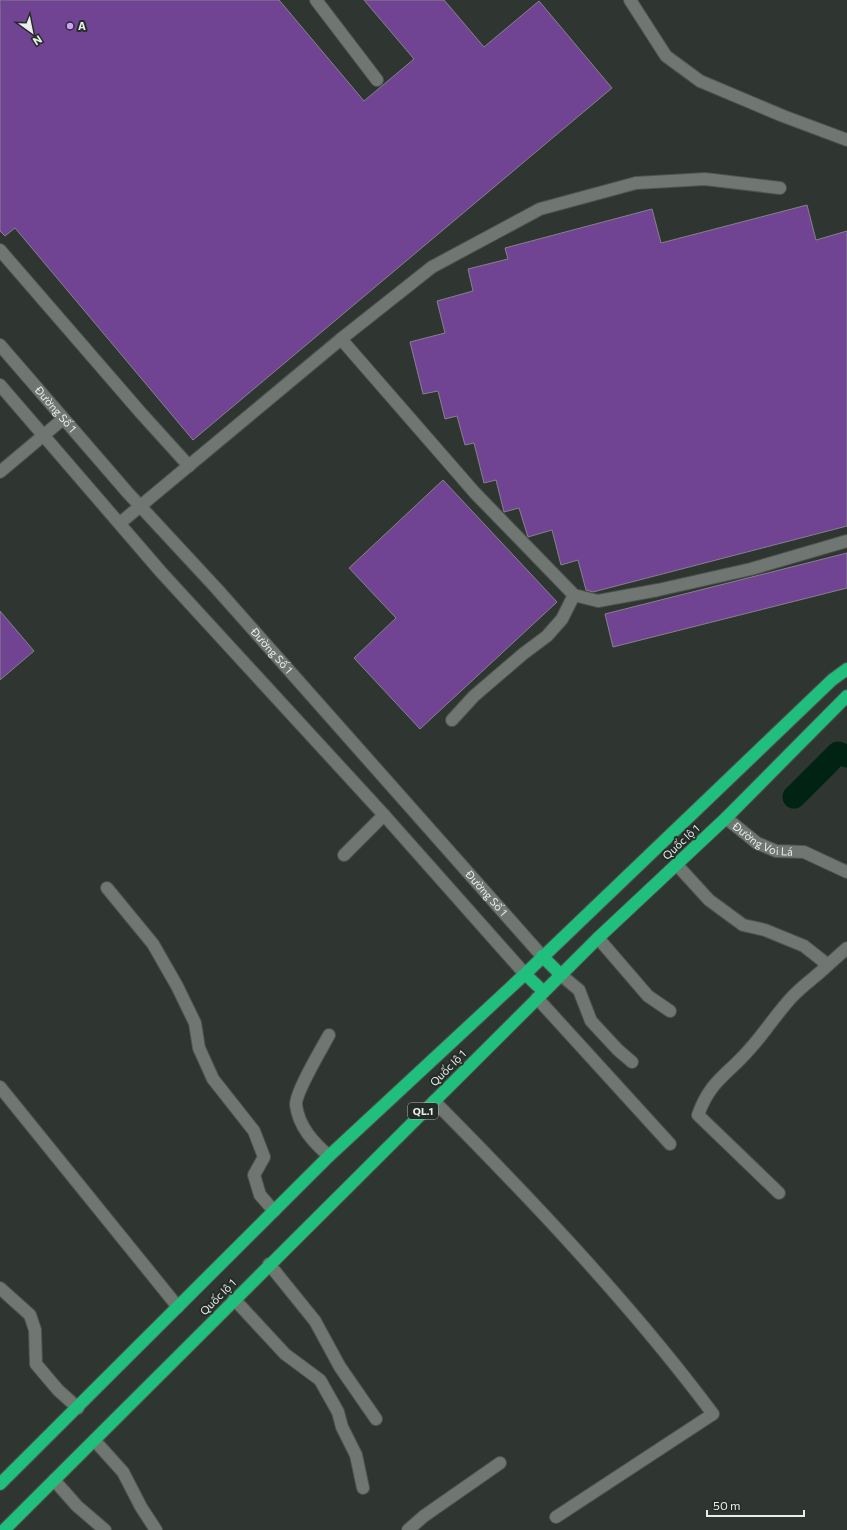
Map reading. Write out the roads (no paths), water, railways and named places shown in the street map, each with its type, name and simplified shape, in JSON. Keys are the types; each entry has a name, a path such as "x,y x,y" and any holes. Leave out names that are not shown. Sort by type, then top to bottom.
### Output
{"highway":[{"name":"Quốc lộ 1","path":"0,1484 78,1408 328,1156 525,974 542,956 832,680 847,669"},
{"name":"Quốc lộ 1","path":"10,1528 54,1480 269,1264 561,974 726,818 847,696"},
{"path":"542,956 561,974"},
{"path":"525,974 540,995"}],"street":[{"path":"316,0 377,80"},
{"path":"630,0 666,56 700,81 783,116 847,140"},
{"path":"120,524 341,340 432,267 540,209 636,183 705,179 780,188"},
{"path":"0,250 136,408 189,466"},
{"path":"341,340 475,493 574,595 598,601 658,590 751,569 847,541"},
{"name":"Đường Số 1","path":"0,345 140,506 217,589 542,956"},
{"path":"0,385 161,572 384,815 525,974"},
{"path":"0,472 63,419"},
{"path":"452,720 480,692 523,654 547,636 562,620 574,595"},
{"path":"344,855 384,815"},
{"name":"Đường Voi Lá","path":"726,818 757,843 776,851 804,852 847,872"},
{"path":"676,865 709,900 743,925 765,930 804,946 828,965"},
{"path":"107,888 153,944 177,986 195,1023 199,1048 213,1079 254,1131 264,1157 254,1175 260,1195 274,1211"},
{"path":"598,938 648,996 670,1011"},
{"path":"779,1192 698,1115 704,1096 723,1074 747,1052 792,997 847,948"},
{"path":"561,974 579,990 591,1020 618,1050 632,1062"},
{"path":"540,995 670,1144"},
{"path":"328,1156 311,1140 304,1128 296,1104 300,1088 329,1035"},
{"path":"0,1087 178,1307"},
{"path":"434,1101 570,1244 666,1354 713,1414 556,1517"},
{"path":"269,1264 315,1321 340,1367 376,1419"},
{"path":"0,1288 30,1315 35,1330 36,1364 58,1390 78,1408"},
{"path":"234,1299 285,1354 320,1380 338,1412 342,1427 356,1455 363,1488"},
{"path":"94,1441 123,1472 141,1507 156,1530"},
{"path":"408,1530 424,1516 500,1464"},
{"path":"54,1480 77,1506 105,1530"}],"waterway":[{"path":"794,797 838,753 847,756"}],"place":[{"name":"A","path":"70,26"}]}
